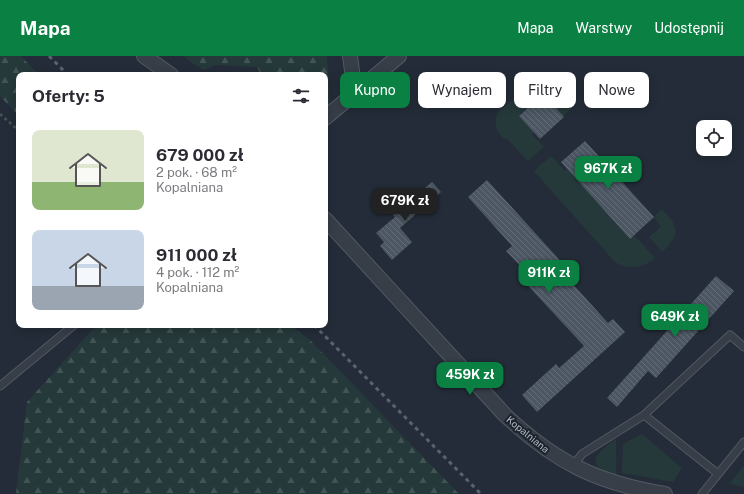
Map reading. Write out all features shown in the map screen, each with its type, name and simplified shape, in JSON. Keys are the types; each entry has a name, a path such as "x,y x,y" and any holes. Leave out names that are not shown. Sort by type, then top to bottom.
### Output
{"street":[{"path":"144,56 167,72"},
{"path":"350,56 352,72"},
{"path":"380,72 399,56"},
{"path":"328,116 340,106"},
{"name":"Kopalniana","path":"328,222 505,415 538,444 573,466 613,483 665,494"}],"lane":[{"path":"0,386 70,328"},
{"path":"573,466 582,454 644,414 730,335 744,347"},
{"path":"644,414 717,473"},
{"path":"702,494 717,473 744,442"}],"path":[{"path":"0,114 16,128"}],"green space":[{"path":"0,56 21,56 36,72 16,72 16,113 0,96"},
{"path":"184,56 327,56 328,72 260,72 257,67 215,65 204,70"},
{"path":"328,72 330,105 328,105"},
{"path":"514,98 514,108 527,108 519,115 534,132 532,134 544,147 528,161 506,138 504,139 501,136 497,129 496,118 500,110 506,108 506,105"},
{"path":"556,108 572,108 563,116"},
{"path":"551,156 565,171 567,169 630,239 634,235 655,258 646,264 636,267 625,267 615,262 534,171"},
{"path":"662,209 673,222 676,234 670,244 662,252 649,237 661,227 654,217"},
{"path":"96,328 294,328 311,341 459,494 16,494 27,402 92,330"},
{"path":"642,434 682,468 673,482 622,473 623,444"},
{"path":"616,439 616,477 606,473 600,468 596,464 596,460 602,450"},
{"path":"744,465 744,488 730,483"}],"building":[{"path":"528,108 556,108 564,117 540,139 519,116"},
{"path":"585,141 654,217 630,239 561,162"},
{"path":"487,180 576,278 572,283 608,323 613,319 625,332 537,412 522,395 556,364 559,368 584,346 519,276 525,271 506,251 512,246 468,197"},
{"path":"432,182 441,192 400,228 412,242 392,260 380,246 384,242 376,233 395,217 393,215"},
{"path":"716,276 734,291 656,378 648,371 617,407 607,398"}],"railway":[{"path":"49,56 65,72"},
{"path":"317,328 481,494"}]}
